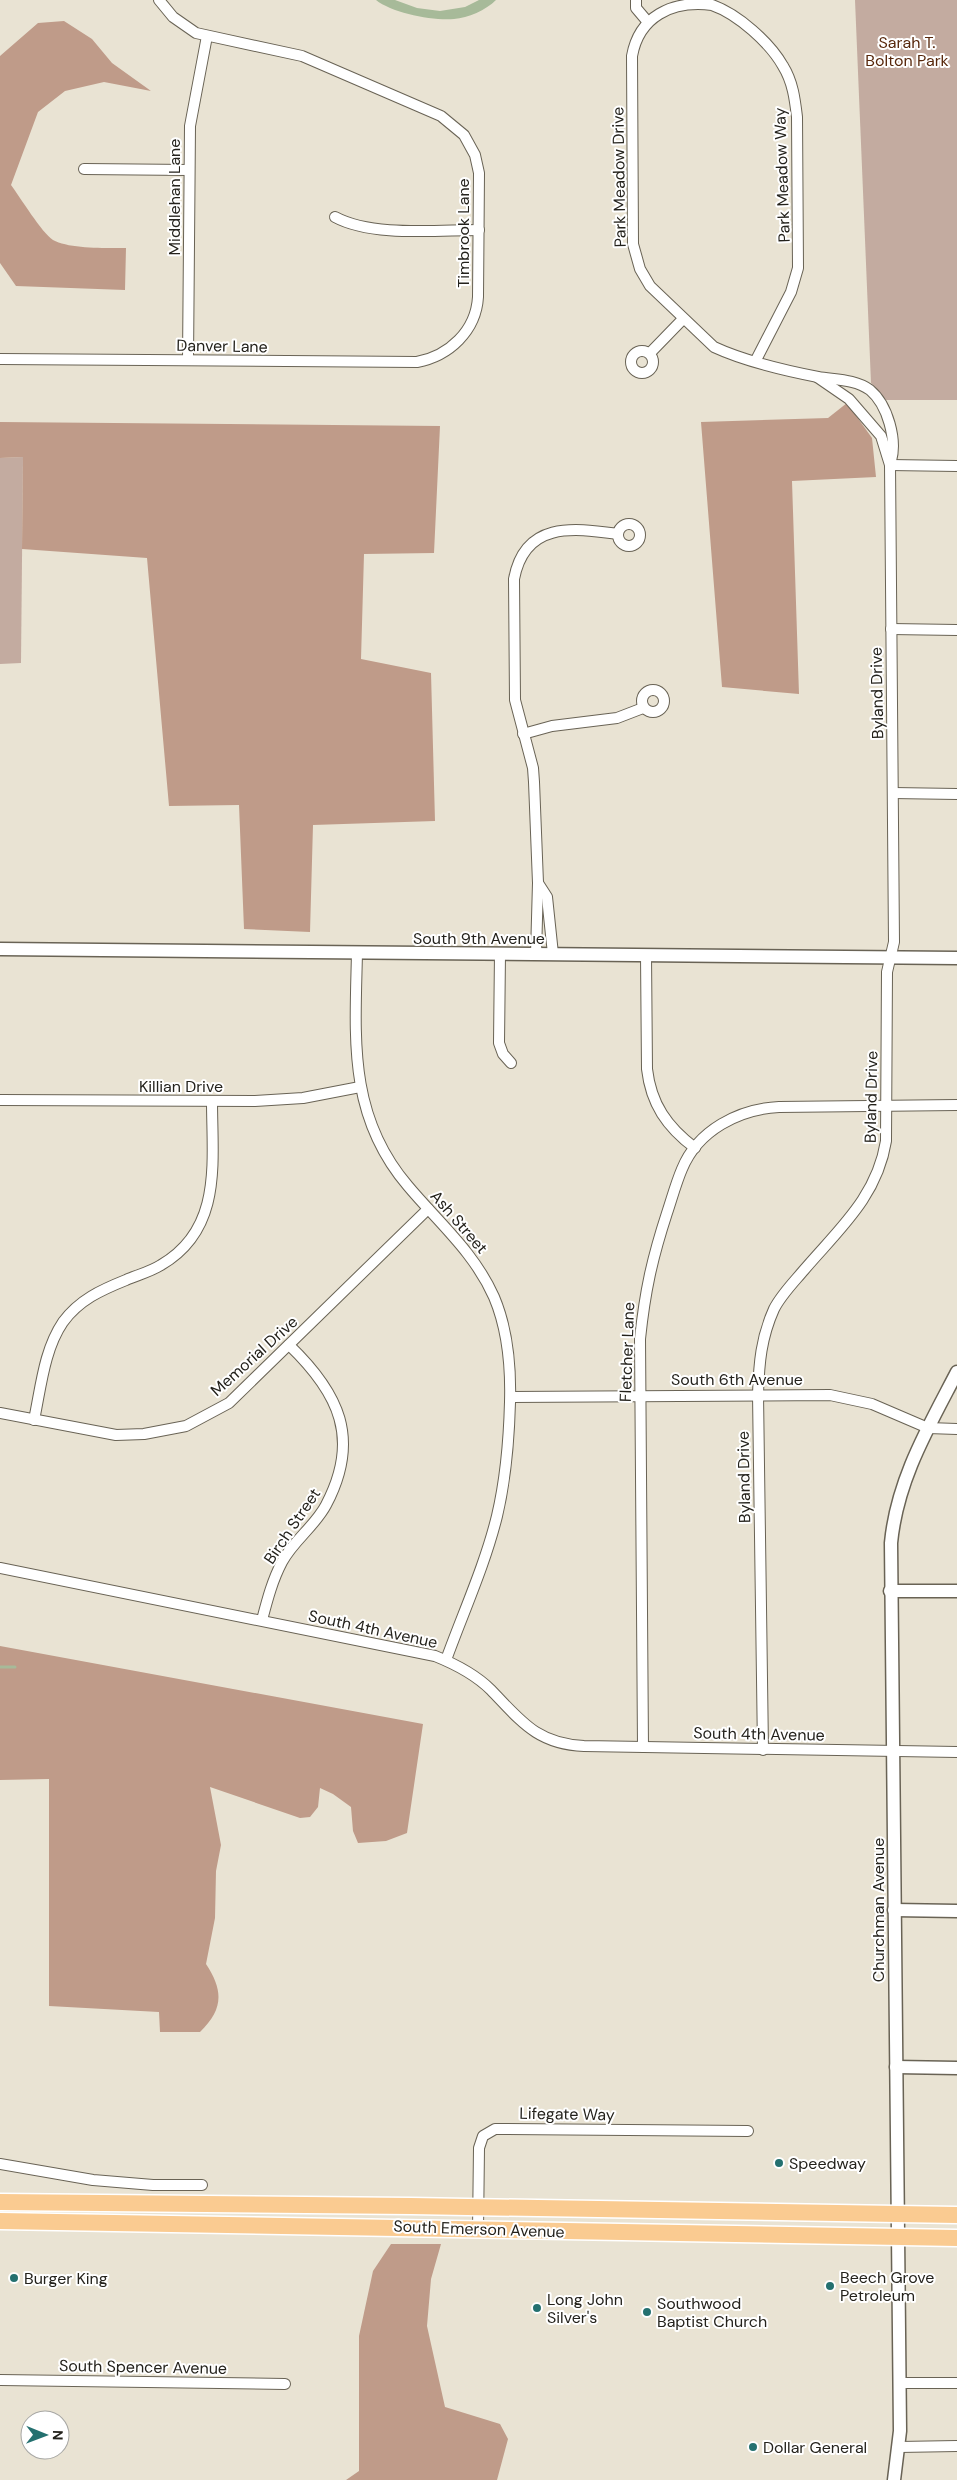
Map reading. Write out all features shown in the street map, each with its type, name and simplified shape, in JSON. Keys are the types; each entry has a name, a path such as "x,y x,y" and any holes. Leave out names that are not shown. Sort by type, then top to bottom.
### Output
{"main road":[{"name":"South Emerson Avenue","path":"0,2202 410,2206 957,2215"},
{"name":"South Emerson Avenue","path":"0,2221 405,2226 478,2230 957,2238"}],"street":[{"name":"Timbrook Lane","path":"159,0 173,17 185,27 207,36 302,56 438,115 461,132 475,155 479,173 478,297 475,314 461,338 442,353"},
{"path":"636,0 636,8 646,20"},
{"name":"Park Meadow Drive","path":"722,9 694,1 670,2 646,20 636,37 632,56 634,244 640,269 647,282 684,320 714,347 817,377 856,383 870,390 884,409 893,442 894,452 890,465"},
{"name":"Park Meadow Way","path":"722,9 758,36 775,53 791,84 797,117 798,268 791,292 756,360"},
{"name":"Middlehan Lane","path":"188,360 190,126 207,36"},
{"path":"84,169 189,170"},
{"path":"335,217 351,225 371,229 479,230"},
{"path":"650,353 684,320"},
{"name":"Danver Lane","path":"0,359 408,362 430,359 442,353"},
{"name":"Park Meadow Drive","path":"817,377 849,400 881,436 890,465"},
{"path":"890,465 957,466"},
{"name":"Byland Drive","path":"763,1750 758,1394 760,1349 774,1309 788,1289 865,1198 874,1182 885,1151 887,972 894,942 890,465"},
{"path":"536,954 538,883 533,768 516,710 514,690 514,579 518,565 528,549 552,532 576,529 618,534"},
{"path":"892,629 957,630"},
{"path":"523,734 552,726 617,718 643,708"},
{"path":"893,793 957,794"},
{"path":"538,883 547,897 553,954"},
{"name":"South 9th Avenue","path":"0,949 957,958"},
{"name":"Ash Street","path":"357,953 355,1046 364,1108 376,1138 391,1164 428,1209 471,1256 495,1299 506,1336 510,1397 508,1457 497,1515 446,1660"},
{"path":"500,954 499,1043 503,1054 511,1062"},
{"path":"646,955 646,1068 648,1083 654,1101 663,1118 679,1136 695,1148"},
{"name":"Killian Drive","path":"0,1100 212,1101 294,1099 360,1087"},
{"path":"34,1420 49,1353 56,1335 70,1314 96,1292 165,1263 184,1248 201,1224 208,1206 212,1187 212,1101"},
{"name":"Fletcher Lane","path":"643,1747 640,1339 643,1301 650,1264 682,1169 695,1148 708,1134 724,1122 755,1110 780,1107 957,1105"},
{"name":"Memorial Drive","path":"0,1413 97,1433 131,1435 186,1426 229,1403 428,1209"},
{"name":"Birch Street","path":"262,1620 268,1596 281,1564 292,1547 326,1506 338,1479 342,1455 342,1426 334,1400 311,1366 289,1346"},
{"name":"Churchman Avenue","path":"894,2480 900,2446 900,2383 891,1544 897,1503 907,1472 957,1372"},
{"name":"South 6th Avenue","path":"510,1397 810,1394 854,1399 872,1404 928,1428 957,1429"},
{"name":"South 4th Avenue","path":"0,1568 423,1653 446,1660 476,1678 492,1691 519,1721 542,1736 575,1746 957,1752"},
{"path":"890,1590 957,1591"},
{"path":"894,1910 957,1911"},
{"path":"896,2067 957,2068"},
{"name":"Lifegate Way","path":"478,2230 479,2148 484,2136 495,2129 748,2132"},
{"path":"0,2164 92,2180 153,2185 202,2185"},
{"name":"South Spencer Avenue","path":"0,2380 286,2384"},
{"path":"900,2383 957,2383"},
{"path":"900,2446 957,2446"}],"green space":[{"name":"Sarah T. Bolton Park","path":"855,0 957,0 957,400 886,400 871,383"},
{"path":"23,457 21,663 0,664 0,458"}],"shaded area":[{"path":"376,0 395,0 417,8 440,11 465,7 479,0 496,0 471,15 445,19 402,12 383,5"},
{"path":"64,21 92,39 112,63 151,91 104,82 65,91 38,112 11,185 37,223 53,240 68,245 126,248 125,290 16,286 0,263 0,56 38,23"},
{"path":"847,403 872,438 876,477 792,481 799,694 722,687 701,422 828,418"},
{"path":"0,422 440,426 434,553 364,554 361,659 431,673 435,821 313,825 310,932 244,929 239,805 169,806 147,558 22,549 23,457 0,458"},
{"path":"0,1646 423,1724 407,1833 386,1841 358,1843 353,1831 351,1807 333,1794 320,1788 318,1807 310,1817 300,1818 210,1787 221,1845 216,1871 215,1918 206,1964 216,1983 218,2000 217,2008 208,2024 200,2032 160,2032 159,2012 49,2006 49,1779 0,1780"},
{"path":"391,2244 441,2244 431,2279 427,2326 445,2407 500,2424 508,2439 497,2480 346,2480 359,2471 359,2336 373,2271"}],"waterway":[{"path":"0,1667 15,1667"}],"place":[{"name":"Speedway","path":"779,2163"},
{"name":"Burger King","path":"14,2278"},
{"name":"Beech Grove Petroleum","path":"830,2286"},
{"name":"Long John Silver's","path":"537,2308"},
{"name":"Southwood Baptist Church","path":"647,2312"},
{"name":"Dollar General","path":"753,2447"}]}
